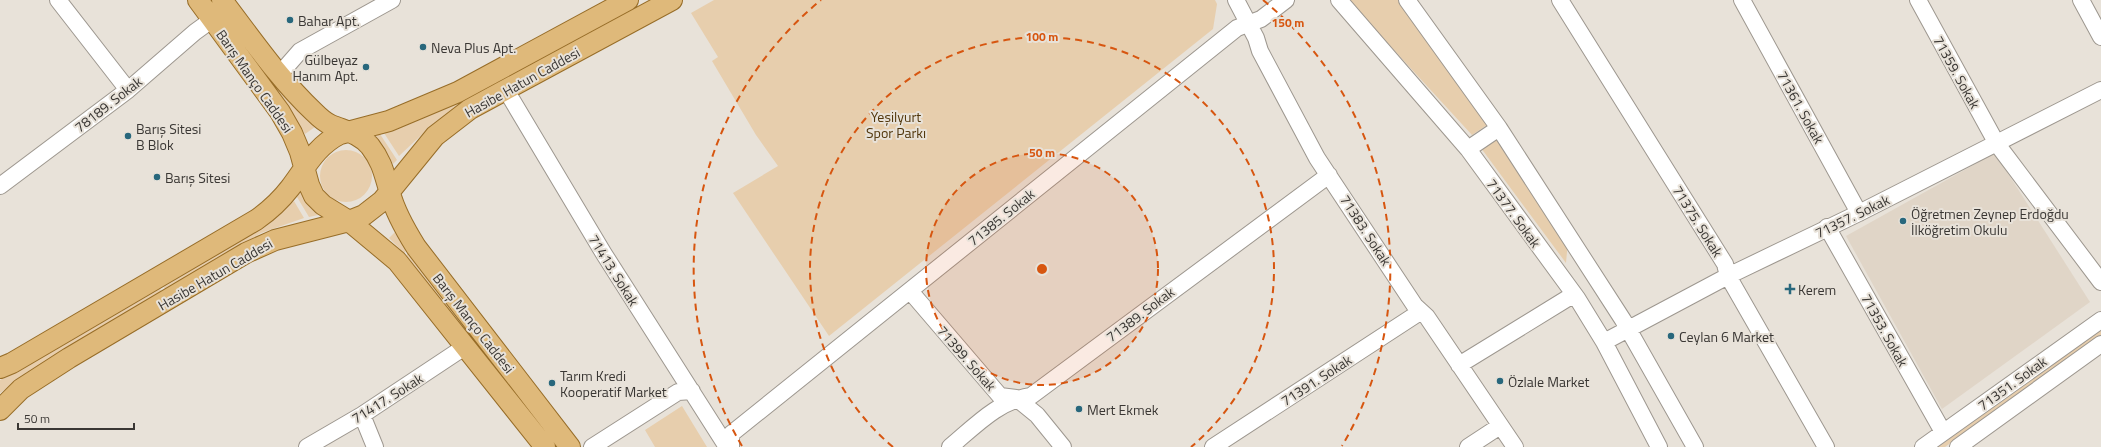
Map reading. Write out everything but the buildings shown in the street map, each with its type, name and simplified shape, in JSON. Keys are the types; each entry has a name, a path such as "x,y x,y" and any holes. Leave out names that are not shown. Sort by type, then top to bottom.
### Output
{"main road":[{"name":"Barış Manço Caddesi","path":"198,0 280,112 292,133 304,167"},
{"name":"Barış Manço Caddesi","path":"222,0 280,75 324,122 350,131"},
{"name":"Hasibe Hatun Caddesi","path":"0,368 42,346 256,220 282,197 322,145 340,134 389,121 458,92 628,0"},
{"name":"Hasibe Hatun Caddesi","path":"0,410 21,389 68,358 246,253 275,240 349,221 373,209 390,193 435,136 470,108 672,0"},
{"path":"350,131 364,140 378,157 385,172 390,193"},
{"path":"304,167 314,196 323,205 349,221"},
{"name":"Barış Manço Caddesi","path":"390,193 407,233 427,263 570,447"},
{"name":"Barış Manço Caddesi","path":"349,221 397,261 545,447"}],"street":[{"path":"58,0 128,90"},
{"path":"280,75 300,50 392,0"},
{"name":"71383. Sokak","path":"1236,0 1249,24 1260,51 1317,158 1420,312 1427,318 1515,447"},
{"name":"71385. Sokak","path":"731,447 731,434 1237,28 1261,19 1286,0"},
{"name":"71377. Sokak","path":"1339,0 1468,149 1577,298 1604,342 1659,447"},
{"path":"1407,0 1499,128 1628,328 1696,447"},
{"name":"71375. Sokak","path":"1560,0 1725,264 1728,276 1826,447"},
{"name":"71361. Sokak","path":"1742,0 1859,214"},
{"name":"71359. Sokak","path":"1918,0 1997,144 2101,282"},
{"path":"2081,0 2101,37"},
{"name":"78189. Sokak","path":"0,186 128,90 195,32 213,19"},
{"name":"71413. Sokak","path":"506,90 604,254 727,447"},
{"name":"71357. Sokak","path":"1604,342 1728,276 1827,227 1859,214 2101,90"},
{"path":"1468,149 1499,128"},
{"name":"71389. Sokak","path":"950,447 999,408 1016,398 1031,396 1329,175"},
{"name":"71353. Sokak","path":"1827,227 1943,432"},
{"name":"71399. Sokak","path":"910,291 1000,396 1016,398 1037,415 1062,447"},
{"path":"1460,365 1568,298 1577,298"},
{"name":"71391. Sokak","path":"1212,447 1420,312"},
{"name":"71351. Sokak","path":"1923,447 2101,320"},
{"name":"71351. Sokak","path":"1958,447 2101,344"},
{"name":"71417. Sokak","path":"307,447 362,416 466,346"},
{"path":"592,447 678,392 692,391"},
{"path":"362,416 375,447"},
{"path":"1468,447 1500,426"}],"shaded area":[{"path":"1995,153 2090,302 1942,409 1846,236"}],"green space":[{"path":"207,0 212,0 290,103 315,127 305,134 287,107"},
{"name":"Yeşilyurt Spor Parkı","path":"714,0 1215,0 1217,4 1213,29 829,336 733,193 778,166 756,135 712,61 718,57 691,13"},
{"path":"1348,0 1400,0 1487,125 1472,135"},
{"path":"634,7 636,11 452,111 431,126 399,156 384,133 406,125 465,98"},
{"path":"377,134 380,134 397,160 393,164 376,138"},
{"path":"1497,138 1568,241 1566,263 1481,148"},
{"path":"341,150 351,150 365,157 372,171 372,181 365,195 351,202 341,202 331,198 324,191 320,181 320,171 324,161 331,154"},
{"path":"301,191 305,200 318,215 309,217 297,197"},
{"path":"294,201 304,218 261,233 166,291 164,287 259,229"},
{"path":"395,232 407,250 404,253 389,238"},
{"path":"409,253 543,424 540,426 406,255"},
{"path":"160,289 163,293 32,371 0,393 0,380 29,365"},
{"path":"2101,330 2101,335 1945,447 1938,447"},
{"path":"682,406 707,447 655,447 645,430"}],"place":[{"name":"Bahar Apt.","path":"290,20"},
{"name":"Neva Plus Apt.","path":"423,47"},
{"name":"Gülbeyaz Hanım Apt.","path":"366,67"},
{"name":"Barış Sitesi B Blok","path":"128,136"},
{"name":"Barış Sitesi","path":"157,177"},
{"name":"Öğretmen Zeynep Erdoğdu İlköğretim Okulu","path":"1903,221"},
{"name":"Kerem","path":"1790,289"},
{"name":"Ceylan 6 Market","path":"1671,336"},
{"name":"Özlale Market","path":"1500,381"},
{"name":"Tarım Kredi Kooperatif Market","path":"552,383"},
{"name":"Mert Ekmek","path":"1079,409"}]}
